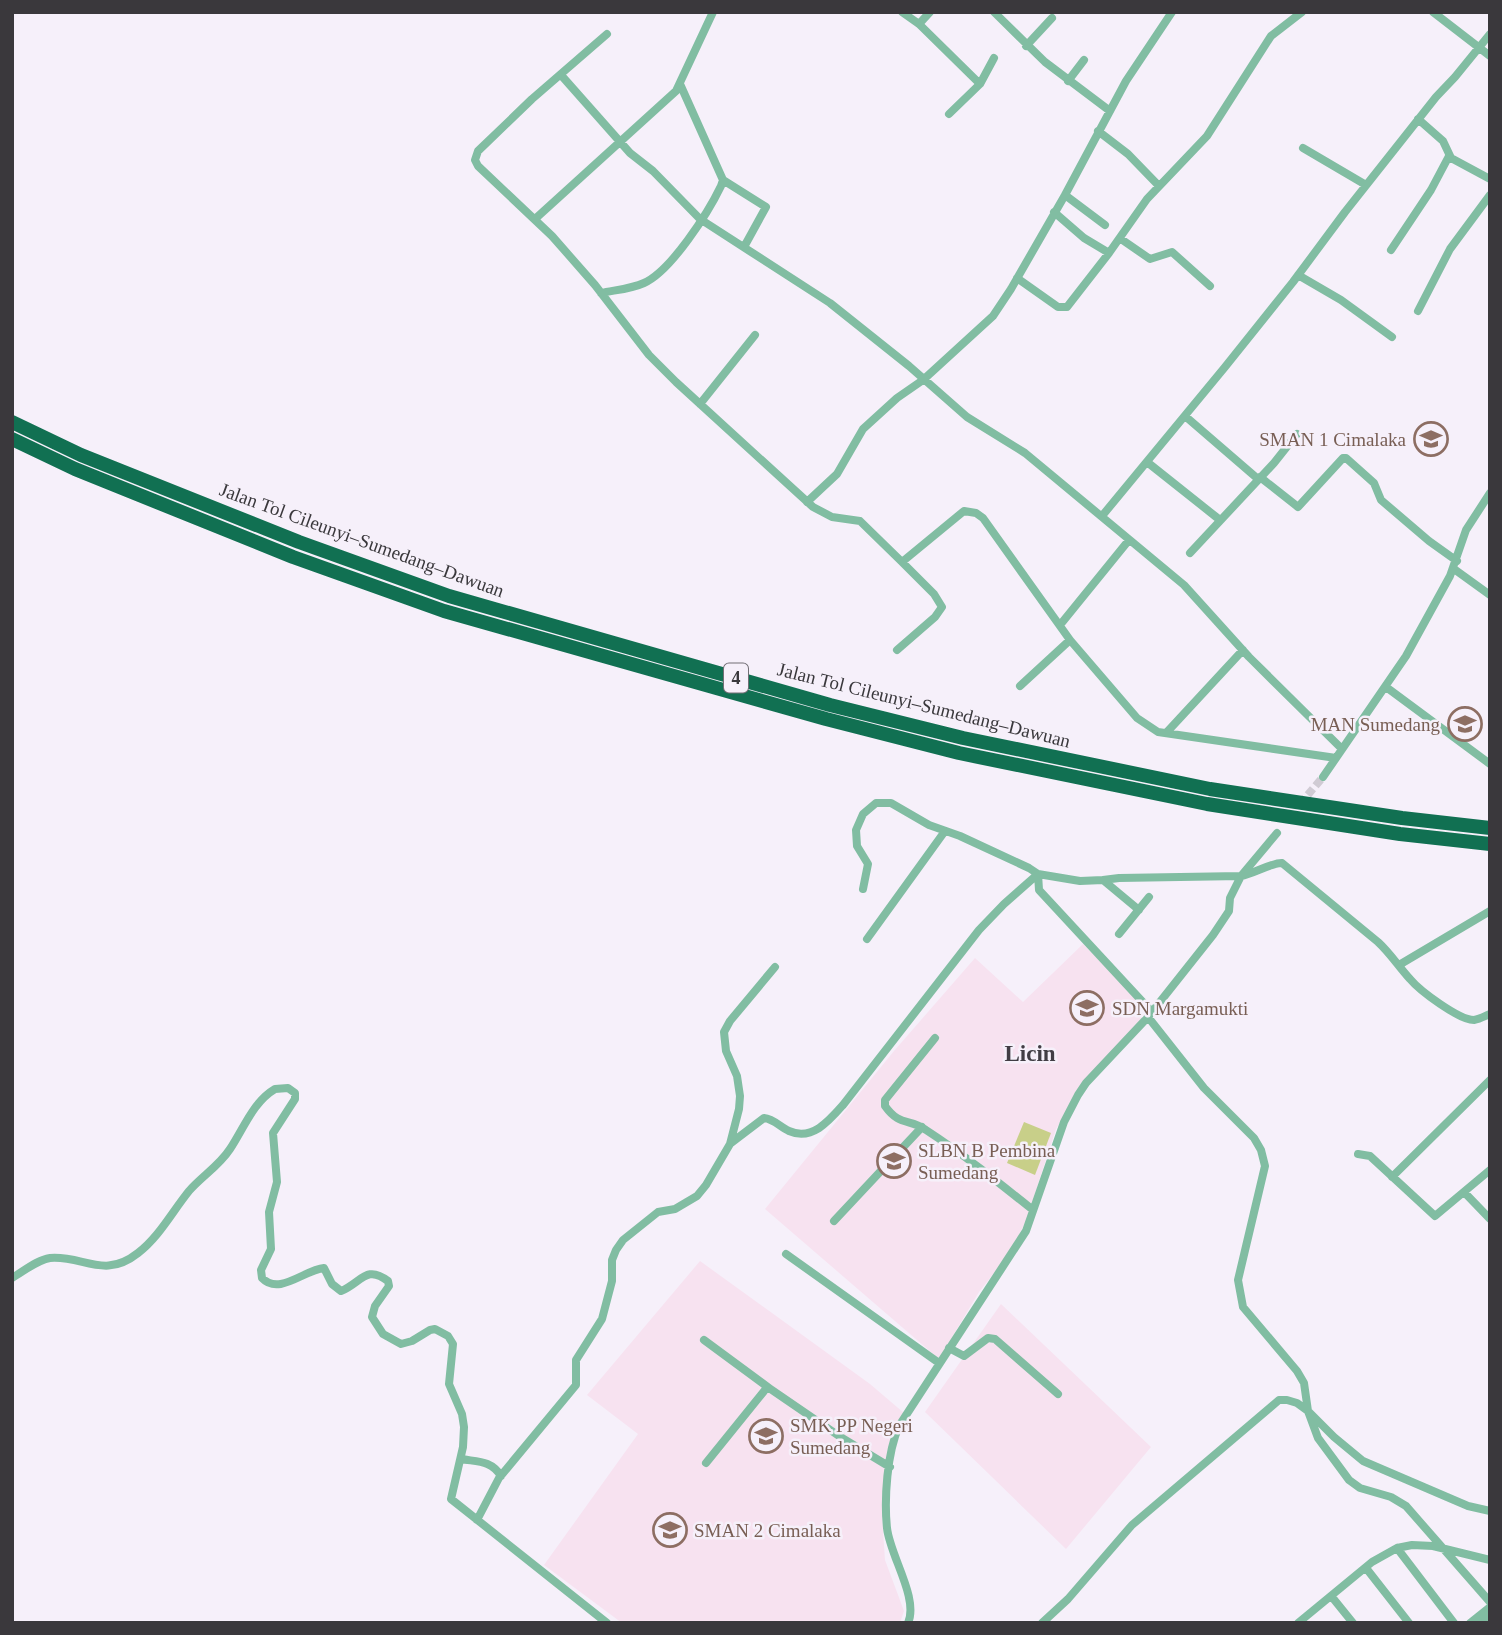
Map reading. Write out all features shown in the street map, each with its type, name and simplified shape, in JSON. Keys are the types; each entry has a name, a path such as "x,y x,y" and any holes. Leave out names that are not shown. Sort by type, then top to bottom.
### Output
{"highway":[{"name":"Jalan Tol Cileunyi–Sumedang–Dawuan","path":"12,422 81,455 299,542 449,596 830,705 962,738 1210,789 1402,818 1490,828"},
{"name":"Jalan Tol Cileunyi–Sumedang–Dawuan","path":"12,439 75,469 293,557 444,611 826,719 959,754 1194,802 1400,834 1490,844"}],"street":[{"path":"535,219 659,108 680,84 713,12"},
{"path":"902,12 919,24 980,84"},
{"path":"919,24 930,12"},
{"path":"995,12 1026,46 1110,111"},
{"path":"807,502 836,474 863,429 983,327 1002,303 1065,195 1126,81 1172,12"},
{"path":"1017,278 1058,307 1068,307 1121,239 1147,199 1207,136 1271,36 1302,12"},
{"path":"1433,12 1490,56"},
{"path":"1026,46 1052,18"},
{"path":"607,34 532,99 478,151 475,157 478,166 535,219 601,293 649,355 700,404 817,510 832,517 860,521 934,594 942,607 935,617 897,650"},
{"path":"1102,516 1298,275 1418,120 1490,34"},
{"path":"949,114 980,84 994,58"},
{"path":"1068,81 1083,60"},
{"path":"561,75 636,158 653,171 700,219 831,303 967,416 1026,453 1192,592 1243,650 1340,748"},
{"path":"680,84 723,180 766,208 744,247"},
{"path":"1418,120 1443,141 1449,156 1490,179"},
{"path":"1098,131 1128,154 1159,186"},
{"path":"1303,148 1366,185"},
{"path":"1391,250 1431,190 1449,156"},
{"path":"601,293 638,286 657,276 677,254 717,195 723,180"},
{"path":"1065,195 1105,225"},
{"path":"1418,311 1450,250 1490,195"},
{"path":"1054,212 1084,237 1109,253"},
{"path":"1121,239 1150,259 1172,252 1210,286"},
{"path":"1298,275 1341,300 1392,337"},
{"path":"700,404 755,335"},
{"path":"1185,416 1298,507 1343,458 1346,458 1374,483 1381,500 1490,595"},
{"path":"1190,553 1274,463 1297,434"},
{"path":"1147,462 1220,520"},
{"path":"1323,776 1340,748 1386,687 1422,628 1455,565 1466,530 1490,493"},
{"path":"902,562 964,511 976,513 983,518 1008,551 1070,640 1147,727 1158,732 1336,758"},
{"path":"1060,625 1129,540"},
{"path":"1020,686 1070,640"},
{"path":"1167,732 1243,650"},
{"path":"1386,687 1490,764"},
{"path":"863,889 868,864 856,842 856,830 863,814 876,803 891,803 929,825 1015,861 1038,874 1080,881 1241,876 1282,863 1378,942 1414,984 1460,1015 1474,1020 1490,1014"},
{"path":"867,939 945,831"},
{"path":"908,1623 911,1606 887,1528 892,1447 899,1426 1026,1231 1064,1122 1086,1083 1151,1014 1228,914 1230,898 1241,876 1277,833"},
{"path":"1038,874 1039,890 1151,1014 1204,1088 1254,1139 1265,1159 1241,1258 1238,1280 1240,1298 1249,1317 1297,1371 1304,1383 1308,1411 1318,1438 1349,1480 1360,1488 1399,1501 1446,1549 1489,1610"},
{"path":"730,1144 764,1118 798,1134 807,1134 822,1126 842,1105 979,930 1038,874"},
{"path":"1103,880 1139,910"},
{"path":"1119,934 1149,897"},
{"path":"1399,965 1490,911"},
{"path":"477,1520 501,1476 576,1385 576,1360 602,1319 612,1281 612,1260 619,1245 658,1212 674,1209 697,1196 730,1144 740,1096 739,1084 726,1051 724,1032 730,1020 775,967"},
{"path":"935,1038 884,1102 888,1111 900,1121 922,1126 1032,1210"},
{"path":"1392,1177 1490,1080"},
{"path":"12,1278 48,1258 103,1267 135,1256 157,1235 191,1188 225,1156 260,1101 275,1089 288,1088 296,1096 273,1133 277,1182 269,1212 271,1249 261,1270 262,1278 269,1284 278,1285 324,1268 336,1289 341,1291 370,1273 377,1274 388,1281 389,1286 375,1306 372,1317 383,1334 401,1344 435,1329 451,1339 453,1344 449,1384 462,1414 464,1427 461,1460 451,1499 607,1623"},
{"path":"834,1221 922,1126"},
{"path":"1358,1154 1370,1156 1433,1216 1490,1170"},
{"path":"1464,1192 1490,1219"},
{"path":"786,1254 939,1363"},
{"path":"949,1348 964,1356 988,1338 995,1339 1058,1394"},
{"path":"704,1340 842,1438 890,1467"},
{"path":"706,1463 769,1388"},
{"path":"1042,1623 1068,1599 1132,1525 1273,1403 1287,1399 1308,1411 1363,1461 1468,1506 1490,1511"},
{"path":"461,1460 487,1462 501,1476"},
{"path":"1304,1621 1385,1553 1397,1548 1412,1545 1446,1549 1490,1560"},
{"path":"1397,1548 1454,1623"},
{"path":"1366,1568 1409,1623"},
{"path":"1332,1597 1353,1623"},
{"path":"1470,1623 1489,1610"},
{"path":"1482,1623 1489,1610"}],"shaded area":[{"name":"SLBN B Pembina Sumedang","path":"1083,944 1151,1013 1078,1092 1056,1129 1026,1221 1010,1253 979,1292 939,1359 765,1209 894,1051 975,958 1023,1002"},
{"name":"SMK PP Negeri Sumedang","path":"700,1261 870,1384 904,1413 891,1437 887,1452 882,1515 885,1560 904,1611 900,1623 622,1623 544,1565 638,1434 587,1395"},
{"path":"1001,1304 1151,1447 1066,1549 925,1412"}],"green space":[{"path":"1024,1122 1051,1133 1035,1175 1007,1163"}],"tunnel":[{"path":"1300,804 1323,777"}],"place":[{"name":"SMAN 1 Cimalaka","path":"1431,439"},
{"name":"MAN Sumedang","path":"1465,724"},
{"name":"SDN Margamukti","path":"1087,1008"},
{"name":"SLBN B Pembina Sumedang","path":"894,1161"},
{"name":"SMK PP Negeri Sumedang","path":"766,1436"},
{"name":"SMAN 2 Cimalaka","path":"670,1530"}],"district":[{"name":"Licin","path":"1030,1053"}]}
